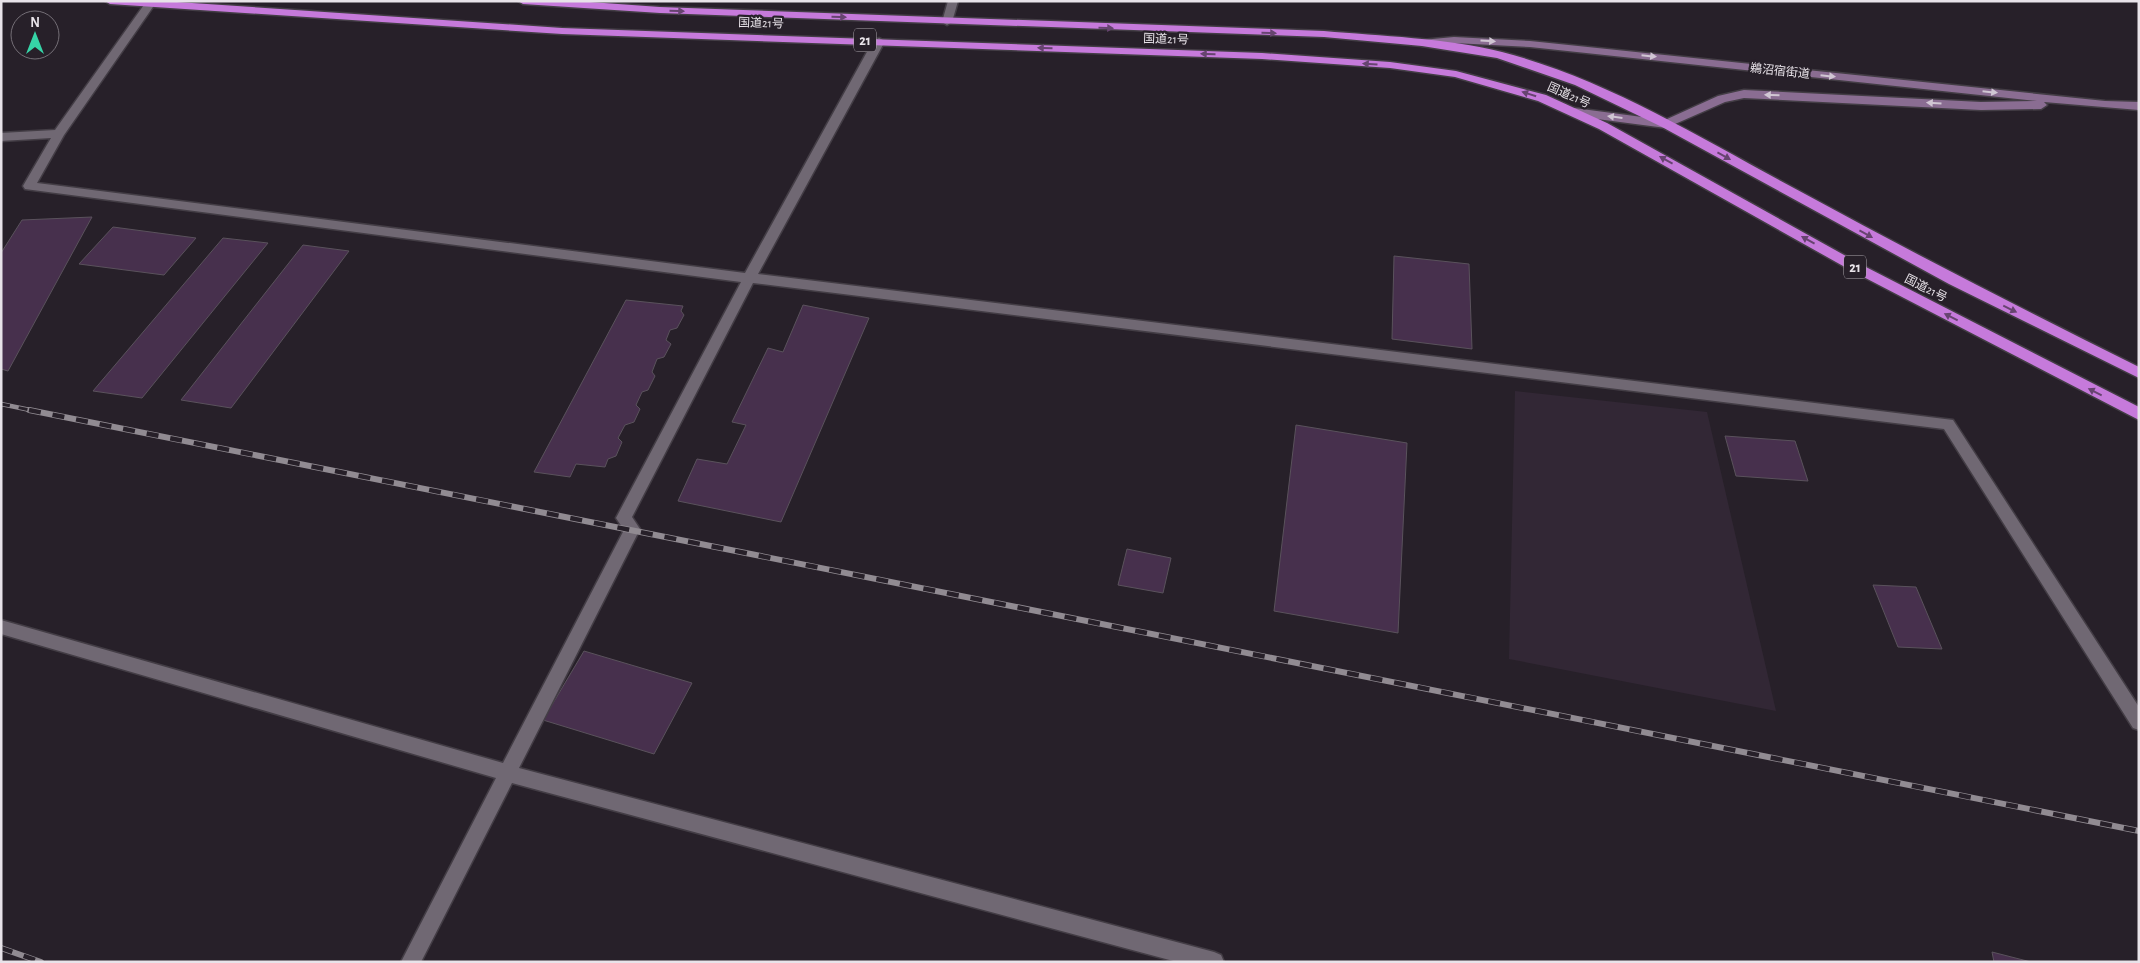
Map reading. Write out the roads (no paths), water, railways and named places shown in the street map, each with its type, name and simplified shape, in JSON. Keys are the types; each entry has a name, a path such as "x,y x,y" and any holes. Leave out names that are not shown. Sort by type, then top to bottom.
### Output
{"highway":[{"name":"国道21号","path":"110,1 150,2 562,31 1262,56 1390,65 1456,74 1501,85 1542,98 1574,112 1665,160 1857,268 2139,414"},
{"name":"国道21号","path":"523,1 670,11 1324,34 1422,43 1499,55 1579,82 1666,124 1954,281 2139,373"}],"street":[{"path":"947,22 953,1"},
{"path":"150,2 59,134 29,186 750,278 1948,424 2139,722"},
{"name":"鵜沼宿街道","path":"1422,43 1454,40 1530,44 2139,106"},
{"path":"411,962 632,530 624,518 720,331 880,41"},
{"path":"1574,112 1666,124 1722,98 1744,94 1981,106 2105,104"},
{"path":"1,137 59,134"},
{"path":"1,627 508,773 1214,962"}],"railway":[{"path":"1,404 35,411"},
{"path":"29,410 2139,831"},
{"path":"1,948 41,962"}]}
